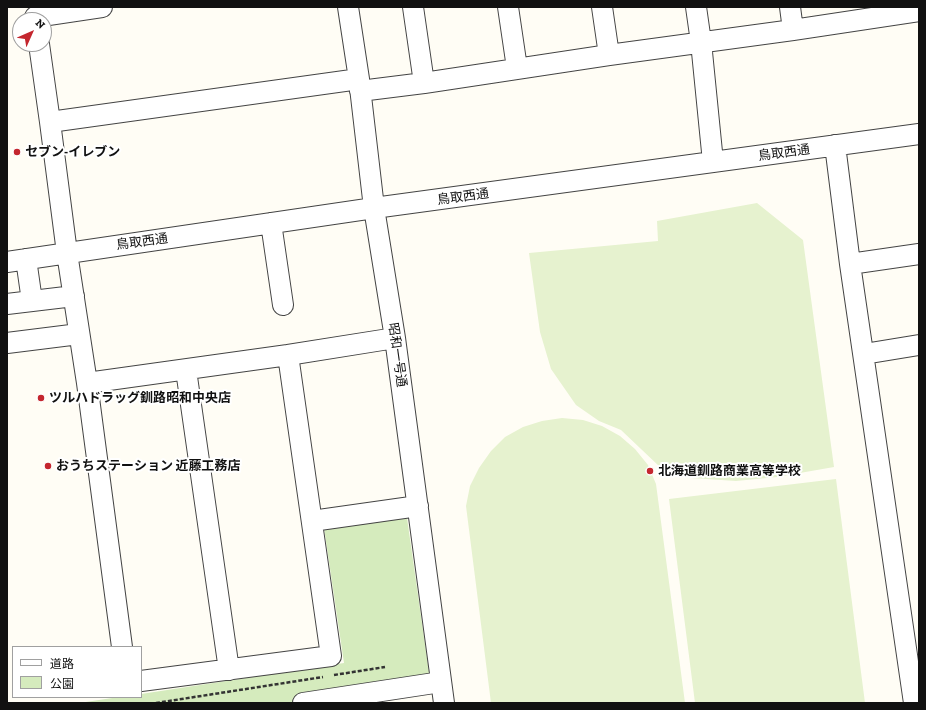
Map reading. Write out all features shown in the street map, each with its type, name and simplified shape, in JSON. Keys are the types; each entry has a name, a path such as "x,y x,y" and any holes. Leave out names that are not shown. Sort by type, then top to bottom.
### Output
{"street":[{"path":"52,13 102,7"},
{"name":"昭和一号通","path":"348,7 374,208 418,506 444,703"},
{"path":"413,7 424,83"},
{"path":"508,7 517,68"},
{"path":"602,7 609,55"},
{"path":"696,7 713,162"},
{"path":"790,7 794,30"},
{"path":"50,122 359,85 424,83 517,68 794,30 885,11 919,11"},
{"path":"40,52 67,253 87,383 122,646"},
{"name":"鳥取西通","path":"7,262 374,208 919,134"},
{"path":"836,146 850,264 914,703"},
{"path":"271,223 282,305"},
{"path":"850,264 919,254"},
{"path":"26,259 32,301"},
{"path":"7,304 74,296"},
{"path":"7,343 79,334"},
{"path":"87,383 186,370 394,338"},
{"path":"864,354 919,345"},
{"path":"142,681 331,656 288,355"},
{"path":"186,370 229,670"},
{"path":"312,521 418,506"},
{"path":"304,703 442,682"}],"path":[{"path":"332,675 386,667"},
{"path":"156,703 324,676"}],"green space":[{"path":"757,203 803,240 834,467 777,477 736,481 691,478 661,468 621,430 599,421 576,405 551,369 540,332 529,253 658,241 657,221"},
{"path":"562,418 583,420 602,426 620,436 635,449 648,465 656,484 685,703 491,703 466,506 470,486 479,468 491,451 505,437 523,427 542,421"},
{"path":"836,479 865,703 695,703 669,499"},
{"path":"407,518 432,693 365,703 79,703 112,698 142,698 142,694 344,663 324,528"}],"place":[{"name":"セブン-イレブン","path":"17,152"},
{"name":"ツルハドラッグ釧路昭和中央店","path":"41,398"},
{"name":"おうちステーション 近藤工務店","path":"48,466"},
{"name":"北海道釧路商業高等学校","path":"650,471"}]}
